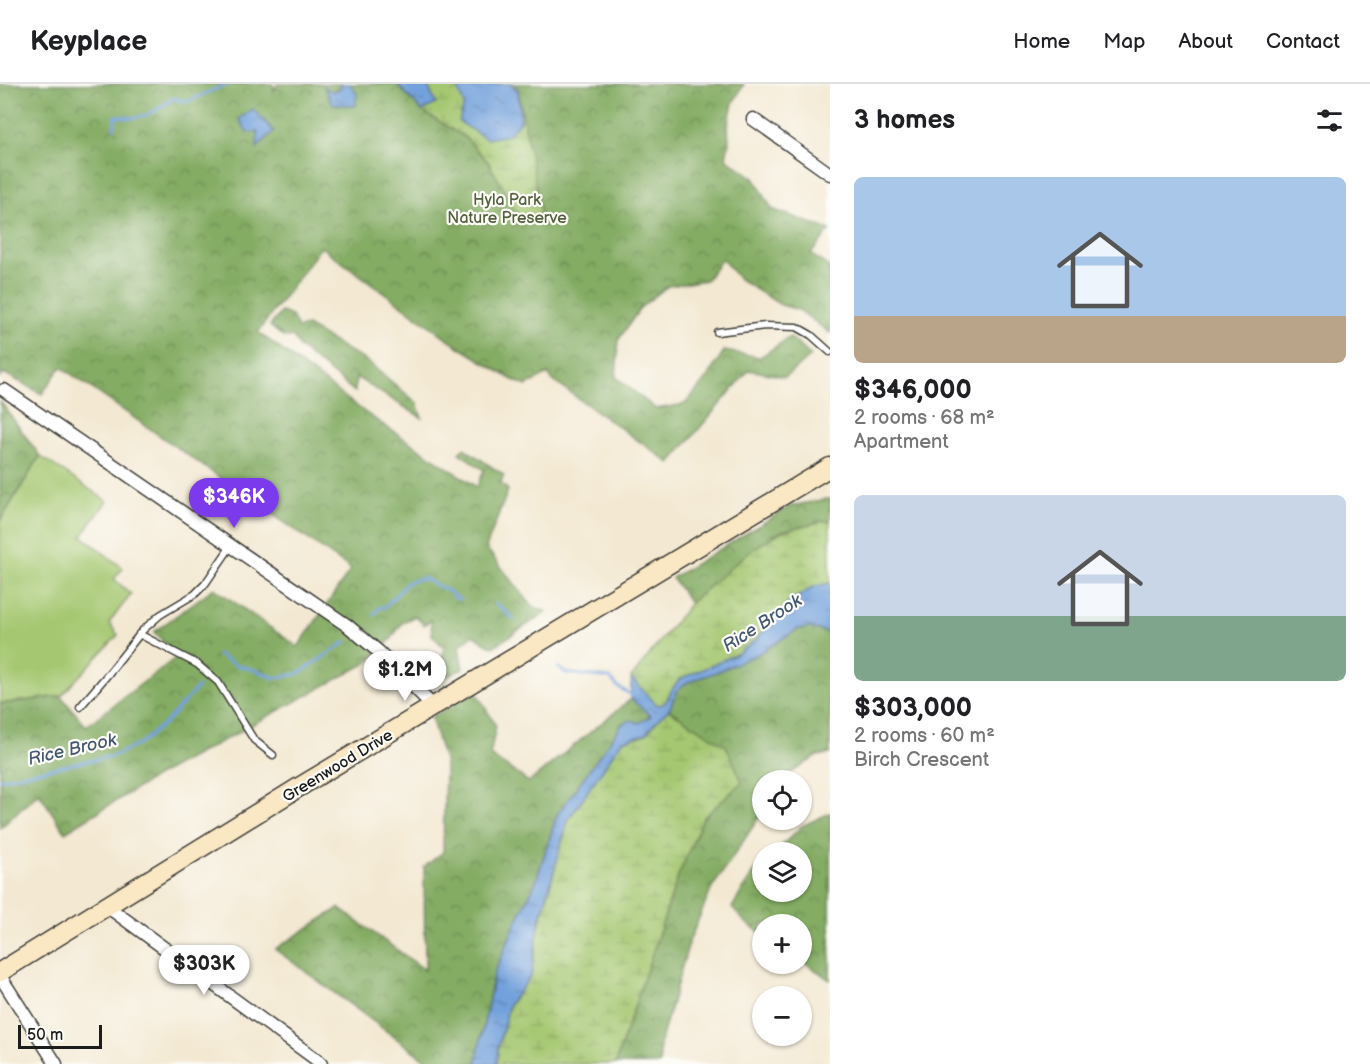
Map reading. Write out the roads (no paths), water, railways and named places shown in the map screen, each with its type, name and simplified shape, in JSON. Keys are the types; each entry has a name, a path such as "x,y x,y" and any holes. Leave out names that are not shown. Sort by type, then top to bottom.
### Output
{"main road":[{"name":"Greenwood Drive","path":"0,974 296,789 830,466"}],"street":[{"path":"753,119 830,174"},
{"path":"4,390 348,626 433,706"},
{"path":"108,907 321,1064"},
{"path":"0,974 56,1064"}],"lane":[{"path":"717,332 765,326 796,327 811,335 830,352"},
{"path":"80,707 143,630 160,615 195,594 205,584 231,546"},
{"path":"139,634 197,664 218,682 254,741 273,755"}],"water":[{"path":"340,84 350,84 357,94 355,106 333,104 324,87 333,92 341,88"},
{"path":"397,84 427,84 436,104 422,111"},
{"path":"456,84 511,84 518,90 521,120 508,135 487,139 459,122 464,105"},
{"path":"253,109 274,131 257,148 258,131 248,133 239,119"},
{"path":"830,583 830,633 811,628 798,629 760,653 686,683 677,691 669,710 646,734 622,741 568,820 539,925 531,976 509,1005 498,1049 497,1064 476,1064 494,974 535,884 557,815 622,724 631,720 639,723 651,716 631,699 631,678 656,704 665,703 680,679 737,654 757,639 788,603 813,587"}],"waterway":[{"path":"114,128 116,116 141,117 174,98 187,102 230,84"},
{"name":"Rice Brook","path":"374,614 381,607 385,607 408,582 423,578 459,599"},
{"name":"Rice Brook","path":"496,604 514,619"},
{"name":"Rice Brook","path":"218,655 236,665 275,678 298,674 346,642"},
{"name":"Rice Brook","path":"558,667 566,673 610,678 618,687 633,696"},
{"name":"Rice Brook","path":"0,779 113,756 140,744 167,721 198,687"}],"park label":[{"name":"Hyla Park Nature Preserve","path":"507,208"}]}
